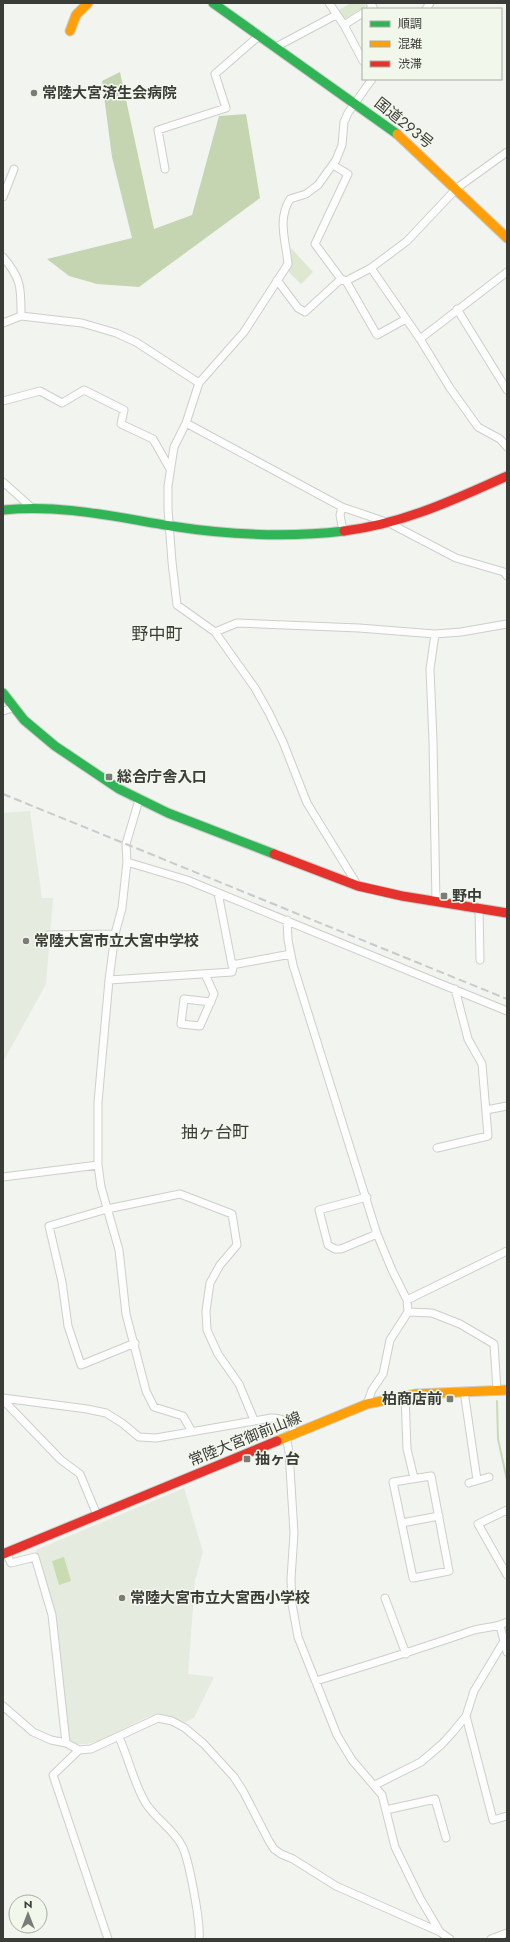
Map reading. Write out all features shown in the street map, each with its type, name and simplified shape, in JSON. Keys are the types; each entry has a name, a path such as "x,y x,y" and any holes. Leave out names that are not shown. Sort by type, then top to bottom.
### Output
{"main road":[{"path":"70,31 74,17 79,10 88,3"},
{"name":"国道293号","path":"213,3 356,102 406,140 507,238"},
{"path":"3,510 31,507 81,511 225,534 255,536 305,536 389,523 445,504 507,476"},
{"path":"3,693 13,708 24,720 56,746 103,779 139,800 168,813 358,886 380,892 507,913"},
{"name":"常陸大宮御前山線","path":"4,1554 286,1436 367,1404 405,1395 507,1390"}],"street":[{"path":"329,3 344,25 362,59"},
{"path":"344,25 362,14"},
{"path":"276,47 336,15"},
{"path":"166,169 158,130 226,108 215,74 260,35"},
{"path":"358,886 308,803 270,713 255,688 215,632 177,605 169,525 170,469 174,447 186,423 199,383 244,332 288,264 282,222 285,207 290,199 306,194 318,185 333,165 342,145 344,122 371,80"},
{"path":"277,280 298,308 305,312 343,280 371,268 407,241 457,188 507,152"},
{"path":"333,165 348,174 315,244 343,280 377,334 406,319"},
{"path":"3,198 14,169"},
{"path":"3,257 13,268 21,285 21,316"},
{"path":"371,268 420,339 450,388 478,427 500,439 507,447"},
{"path":"420,339 507,272"},
{"path":"458,309 507,390"},
{"path":"3,323 21,316 82,323 116,333 136,342 199,383"},
{"path":"3,401 40,390 62,403 84,390 124,410 121,424 153,439 170,469"},
{"path":"186,423 342,507 389,523 456,558 506,572"},
{"path":"3,482 31,507"},
{"path":"342,507 340,515 343,531"},
{"path":"215,632 237,623 359,628 434,634 461,632 507,624"},
{"path":"434,634 430,669 436,902"},
{"path":"3,711 13,708"},
{"path":"139,800 126,844 127,862 122,908 115,934 109,980 98,1102 98,1165 101,1187 119,1250 126,1314 135,1343 146,1391 154,1407 184,1416 191,1430"},
{"path":"127,862 187,880 507,1011"},
{"path":"218,893 232,965 234,964"},
{"path":"479,908 480,960"},
{"path":"287,920 291,954 378,1234 392,1270 407,1300 408,1312 390,1340 383,1374 372,1390 367,1404"},
{"path":"49,935 115,934"},
{"path":"234,964 291,954"},
{"path":"109,980 232,972 234,964"},
{"path":"205,974 214,994 211,1002 200,1026 181,1024 184,998 211,1002"},
{"path":"437,1148 488,1136 482,1064 468,1039 455,989"},
{"path":"486,1110 507,1106"},
{"path":"3,1177 98,1165"},
{"path":"135,1343 80,1365 68,1326 62,1282 49,1226 107,1209 180,1194 232,1214 237,1245 220,1265 210,1283 206,1310 207,1330 218,1354 239,1384 254,1420"},
{"path":"367,1198 319,1210 328,1245 335,1249 341,1249 378,1234"},
{"path":"407,1300 507,1251"},
{"path":"408,1312 432,1313 460,1324 494,1344 497,1390"},
{"path":"464,1391 477,1480"},
{"path":"405,1395 407,1449 414,1478"},
{"path":"3,1399 87,1409 106,1414 122,1423 139,1437 156,1438 191,1430 254,1420 280,1418 290,1424 295,1433"},
{"path":"3,1399 61,1460 80,1474 97,1515"},
{"path":"286,1436 289,1452 294,1533 291,1578 292,1604 298,1637 337,1735 352,1760 382,1794 395,1847 420,1898 440,1932"},
{"path":"431,1476 439,1516 449,1571 413,1578 393,1482 431,1476"},
{"path":"469,1483 489,1477"},
{"path":"507,1510 478,1524 507,1575"},
{"path":"402,1523 439,1516"},
{"path":"4,1554 11,1563 35,1557 54,1621 66,1743"},
{"path":"385,1598 406,1654"},
{"path":"316,1681 406,1654 479,1629 500,1626 507,1622"},
{"path":"500,1626 507,1652"},
{"path":"375,1785 421,1762 442,1744 466,1716 474,1691 504,1641"},
{"path":"3,1706 33,1732 51,1740 66,1743 78,1750 91,1749 118,1737 145,1722 158,1718 172,1721 185,1728 204,1744 234,1777 269,1841 281,1854 336,1886 440,1932 450,1939"},
{"path":"466,1716 493,1820 507,1816"},
{"path":"118,1737 144,1799 151,1811 173,1832 183,1847 196,1906 199,1939"},
{"path":"78,1750 53,1775 108,1939"},
{"path":"386,1810 435,1799 446,1838"},
{"path":"490,1939 507,1933"}],"shaded area":[{"path":"351,3 364,3 366,6 343,20 337,11"},
{"path":"120,72 154,229 192,215 219,116 246,114 260,198 139,287 97,284 69,276 47,259 132,238 112,157 102,81"},
{"path":"291,248 313,272 301,284 288,271 292,266"},
{"name":"常陸大宮市立大宮中学校","path":"30,811 42,898 53,898 46,984 3,1062 3,813"},
{"name":"常陸大宮市立大宮西小学校","path":"184,1488 203,1552 195,1580 188,1674 214,1677 194,1718 183,1723 173,1717 161,1714 147,1717 99,1741 87,1744 77,1744 68,1739 56,1617 36,1550"},
{"path":"64,1557 71,1581 59,1585 52,1561"}],"waterway":[{"path":"497,1401 498,1439 507,1480"}],"railway":[{"path":"3,794 507,999"}],"traffic: fast":[{"path":"213,3 397,134"},
{"path":"3,510 46,509 88,512 214,532 279,535 344,531"},
{"path":"3,693 24,720 55,746 119,789 168,813 274,854"}],"traffic: slow":[{"path":"70,31 76,15 88,3"},
{"path":"397,134 507,238"},
{"path":"277,1441 367,1404 416,1394 507,1390"}],"traffic: jam":[{"path":"344,531 365,528 407,517 467,494 507,476"},
{"path":"274,854 358,886 402,896 507,913"},
{"path":"3,1554 277,1441"}],"place":[{"name":"常陸大宮済生会病院","path":"34,93"},
{"name":"総合庁舎入口","path":"109,777"},
{"name":"野中","path":"444,896"},
{"name":"常陸大宮市立大宮中学校","path":"26,941"},
{"name":"柏商店前","path":"450,1399"},
{"name":"抽ヶ台","path":"247,1459"},
{"name":"常陸大宮市立大宮西小学校","path":"122,1598"}],"district":[{"name":"野中町","path":"157,634"},
{"name":"抽ヶ台町","path":"215,1132"}]}
